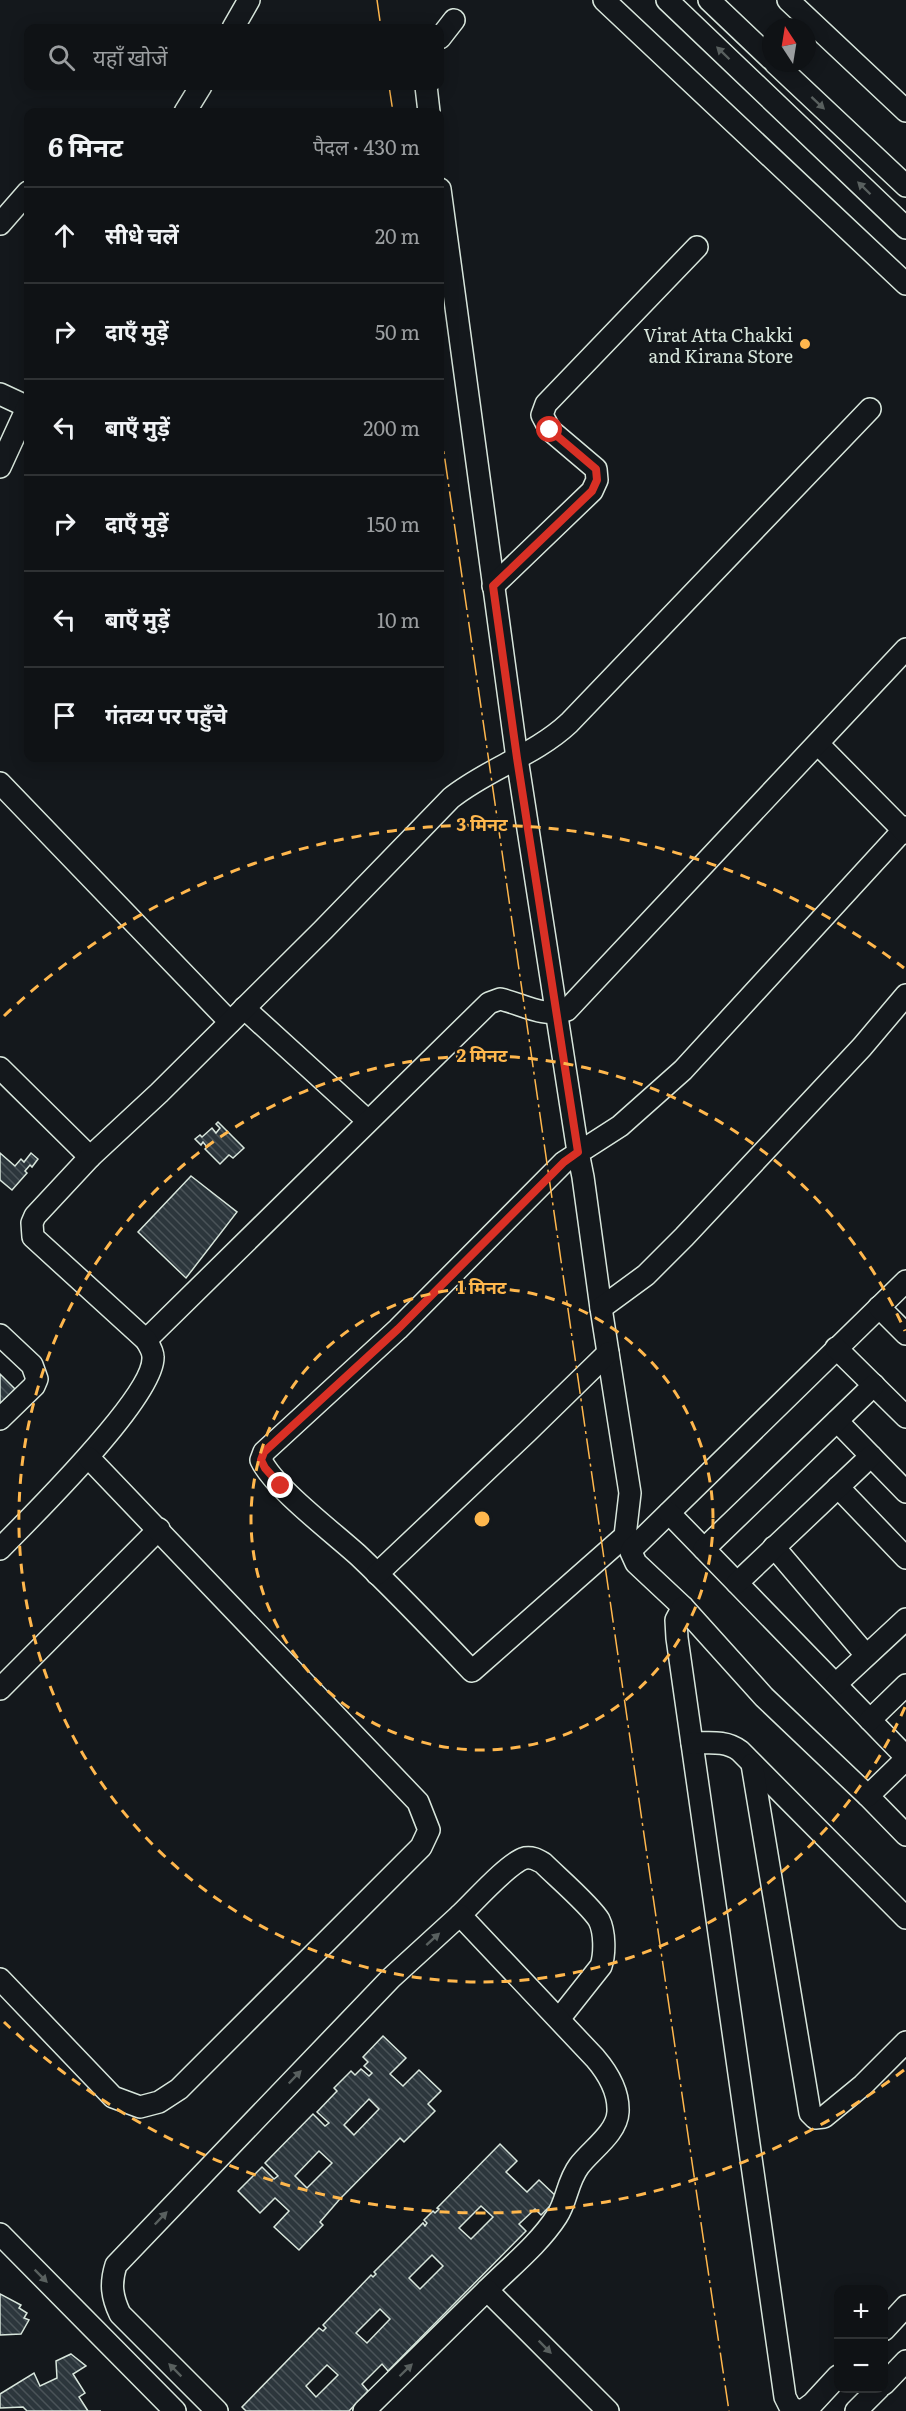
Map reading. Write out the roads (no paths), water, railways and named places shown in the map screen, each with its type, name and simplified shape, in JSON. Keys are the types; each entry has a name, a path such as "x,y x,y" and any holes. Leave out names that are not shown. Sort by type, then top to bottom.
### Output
{"street":[{"path":"235,24 249,0"},
{"path":"604,0 906,284"},
{"path":"667,0 906,228"},
{"path":"709,0 762,50"},
{"path":"788,0 906,111"},
{"path":"444,33 454,20"},
{"path":"785,72 906,186"},
{"path":"188,108 199,90"},
{"path":"426,90 429,108"},
{"path":"0,224 24,197"},
{"path":"444,219 517,758 556,1013 578,1152 583,1177 630,1493 625,1536 472,1671 377,1574 265,1468 261,1460 264,1452 358,1368 564,1162 578,1152 620,1126 683,1070 905,830 818,744"},
{"path":"493,586 592,491 597,480 596,469 550,430 542,415 546,404 698,246"},
{"path":"0,394 24,404"},
{"path":"0,1548 89,1458 148,1376 153,1357 146,1340 41,1245 31,1230 35,1216 90,1157 159,1093 323,930 451,798 466,786 555,736 569,723 870,410"},
{"path":"3,460 24,415"},
{"path":"146,1340 489,1003 500,999 542,1013 567,1010 906,649"},
{"path":"0,783 237,1015 368,1121"},
{"path":"601,1308 646,1275 684,1237 862,1047 906,995"},
{"path":"0,1068 90,1157"},
{"path":"906,1281 633,1548 632,1557 683,1607 782,1715 906,1835"},
{"path":"879,1307 906,1334"},
{"path":"0,1335 32,1365 37,1379 33,1386 0,1419"},
{"path":"836,1348 906,1417"},
{"path":"377,1574 608,1353"},
{"path":"704,1549 873,1385"},
{"path":"837,1421 906,1492"},
{"path":"737,1583 871,1456"},
{"path":"0,1979 112,2097 140,2107 159,2102 179,2089 421,1847 429,1830 418,1802 89,1458"},
{"path":"838,1488 906,1558"},
{"path":"669,1514 906,1758 868,1796"},
{"path":"0,1689 159,1529"},
{"path":"774,1548 866,1655"},
{"path":"683,1607 676,1620 676,1627 785,2397 796,2411 805,2409 834,2380"},
{"path":"836,1684 906,1618"},
{"path":"870,1719 906,1685"},
{"path":"692,1743 732,1745 906,1918"},
{"path":"752,1764 810,2113 815,2118 824,2117 863,2085 906,2042"},
{"path":"217,2411 120,2314 112,2298 112,2279 116,2265 391,1978 512,1865 523,1859 534,1857 543,1863 598,1919 603,1937 604,1958 601,1966 559,2019"},
{"path":"364,2411 547,2229 563,2206 571,2177 615,2125 618,2113 617,2101 607,2073 460,1915"},
{"path":"0,2234 175,2411"},
{"path":"488,2290 608,2411"},
{"path":"888,2326 906,2306"},
{"path":"888,2380 906,2361"},
{"path":"856,2411 874,2393"}],"place":[{"name":"Virat Atta Chakki and Kirana Store","path":"805,344"}]}
